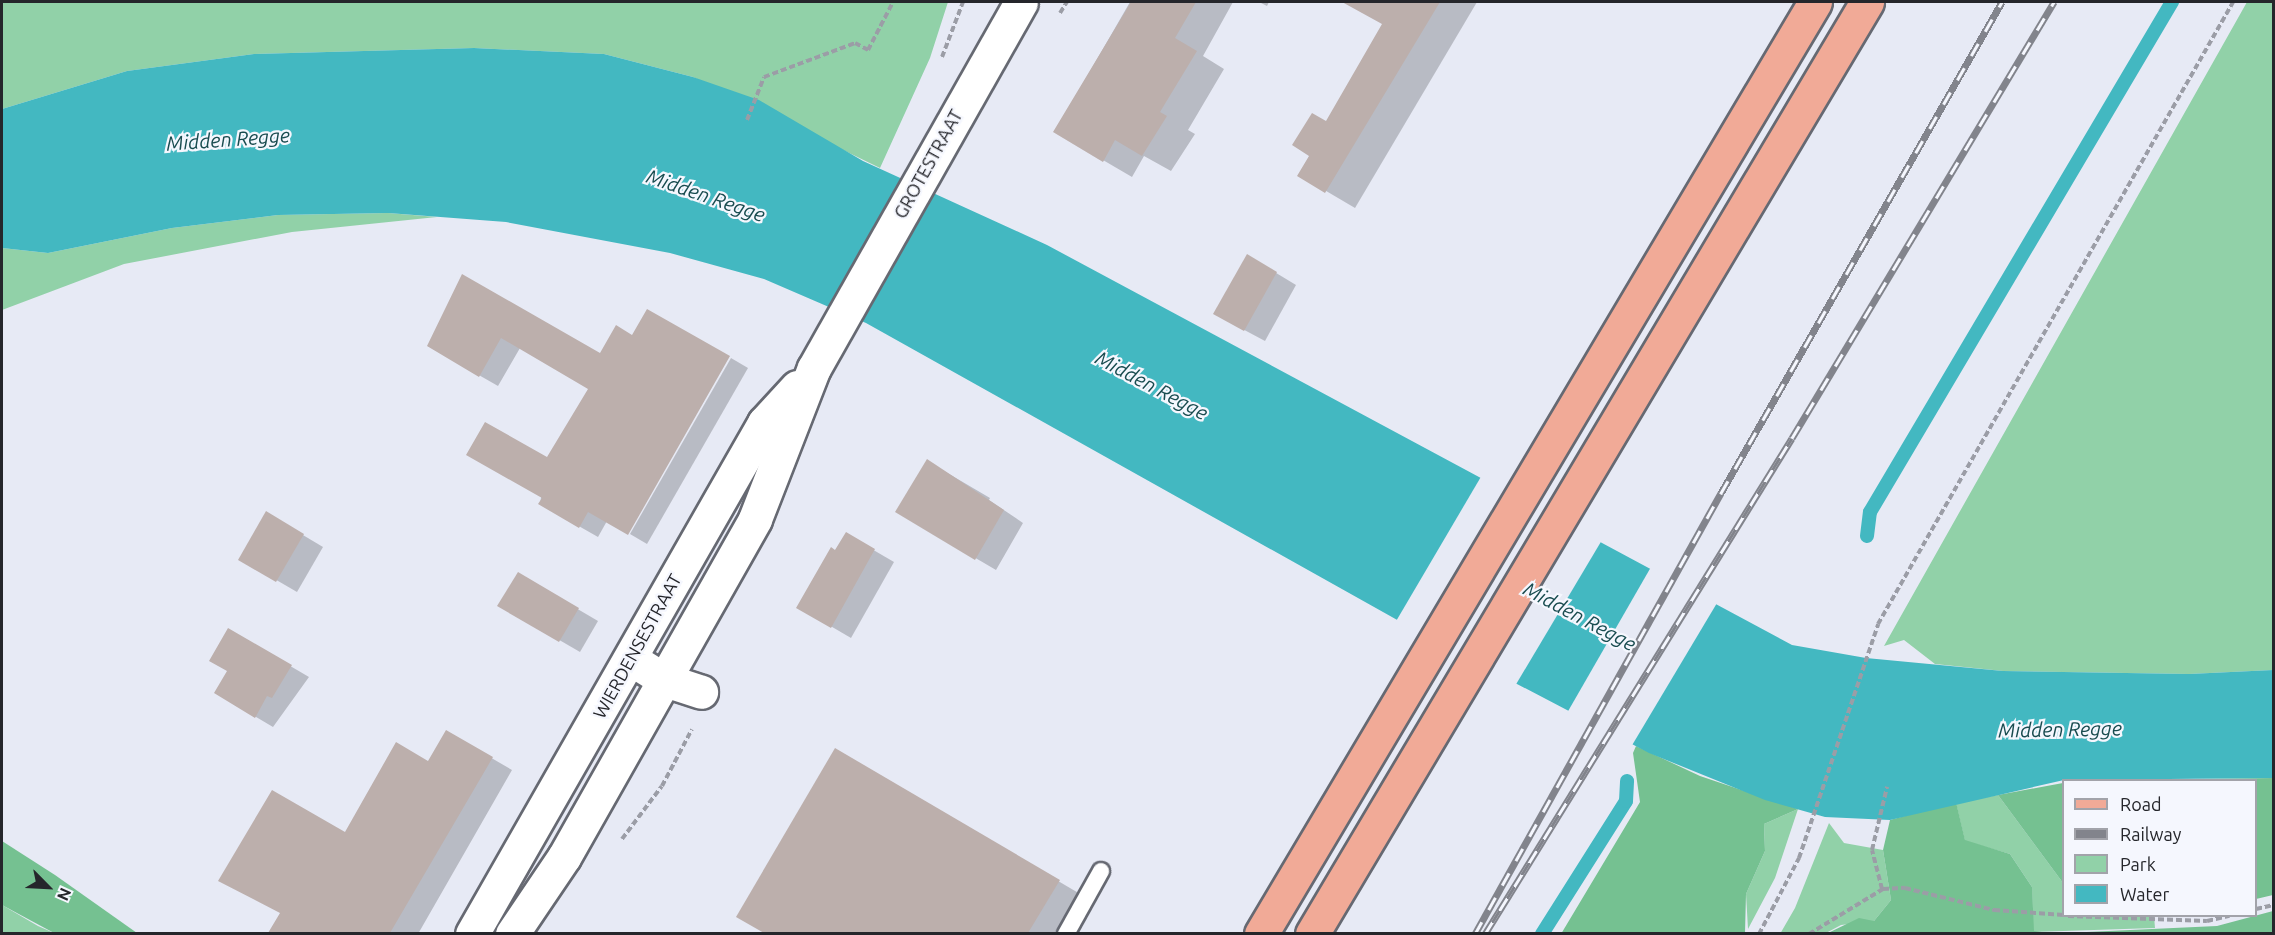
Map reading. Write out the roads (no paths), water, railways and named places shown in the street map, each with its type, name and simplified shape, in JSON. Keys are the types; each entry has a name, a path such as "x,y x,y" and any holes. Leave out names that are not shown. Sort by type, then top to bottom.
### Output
{"main road":[{"path":"1261,933 1815,2"},
{"path":"1312,933 1868,2"}],"street":[{"name":"GROTESTRAAT","path":"837,327 1021,2"},
{"name":"WIERDENSESTRAAT","path":"512,933 564,857 755,519 814,368 837,327"},
{"name":"WIERDENSESTRAAT","path":"472,933 631,659 764,423 814,368"},
{"path":"631,659 665,680 701,692"}],"lane":[{"path":"1066,933 1101,871"}],"water":[{"name":"Midden Regge","path":"474,48 604,54 693,77 759,100 863,161 1047,245 1792,645 1866,658 2003,671 2189,674 2273,670 2273,778 2062,779 1890,820 1825,817 1765,800 1649,753 1433,640 866,323 764,279 670,253 506,222 388,213 278,215 172,228 48,253 2,248 2,109 127,71 254,54"}],"waterway":[{"path":"1867,536 1870,512 2172,2"},
{"path":"1542,934 1626,801 1627,781"}],"railway":[{"path":"1475,934 1721,493 2002,2"},
{"path":"1485,934 1792,438 2054,2"}]}
